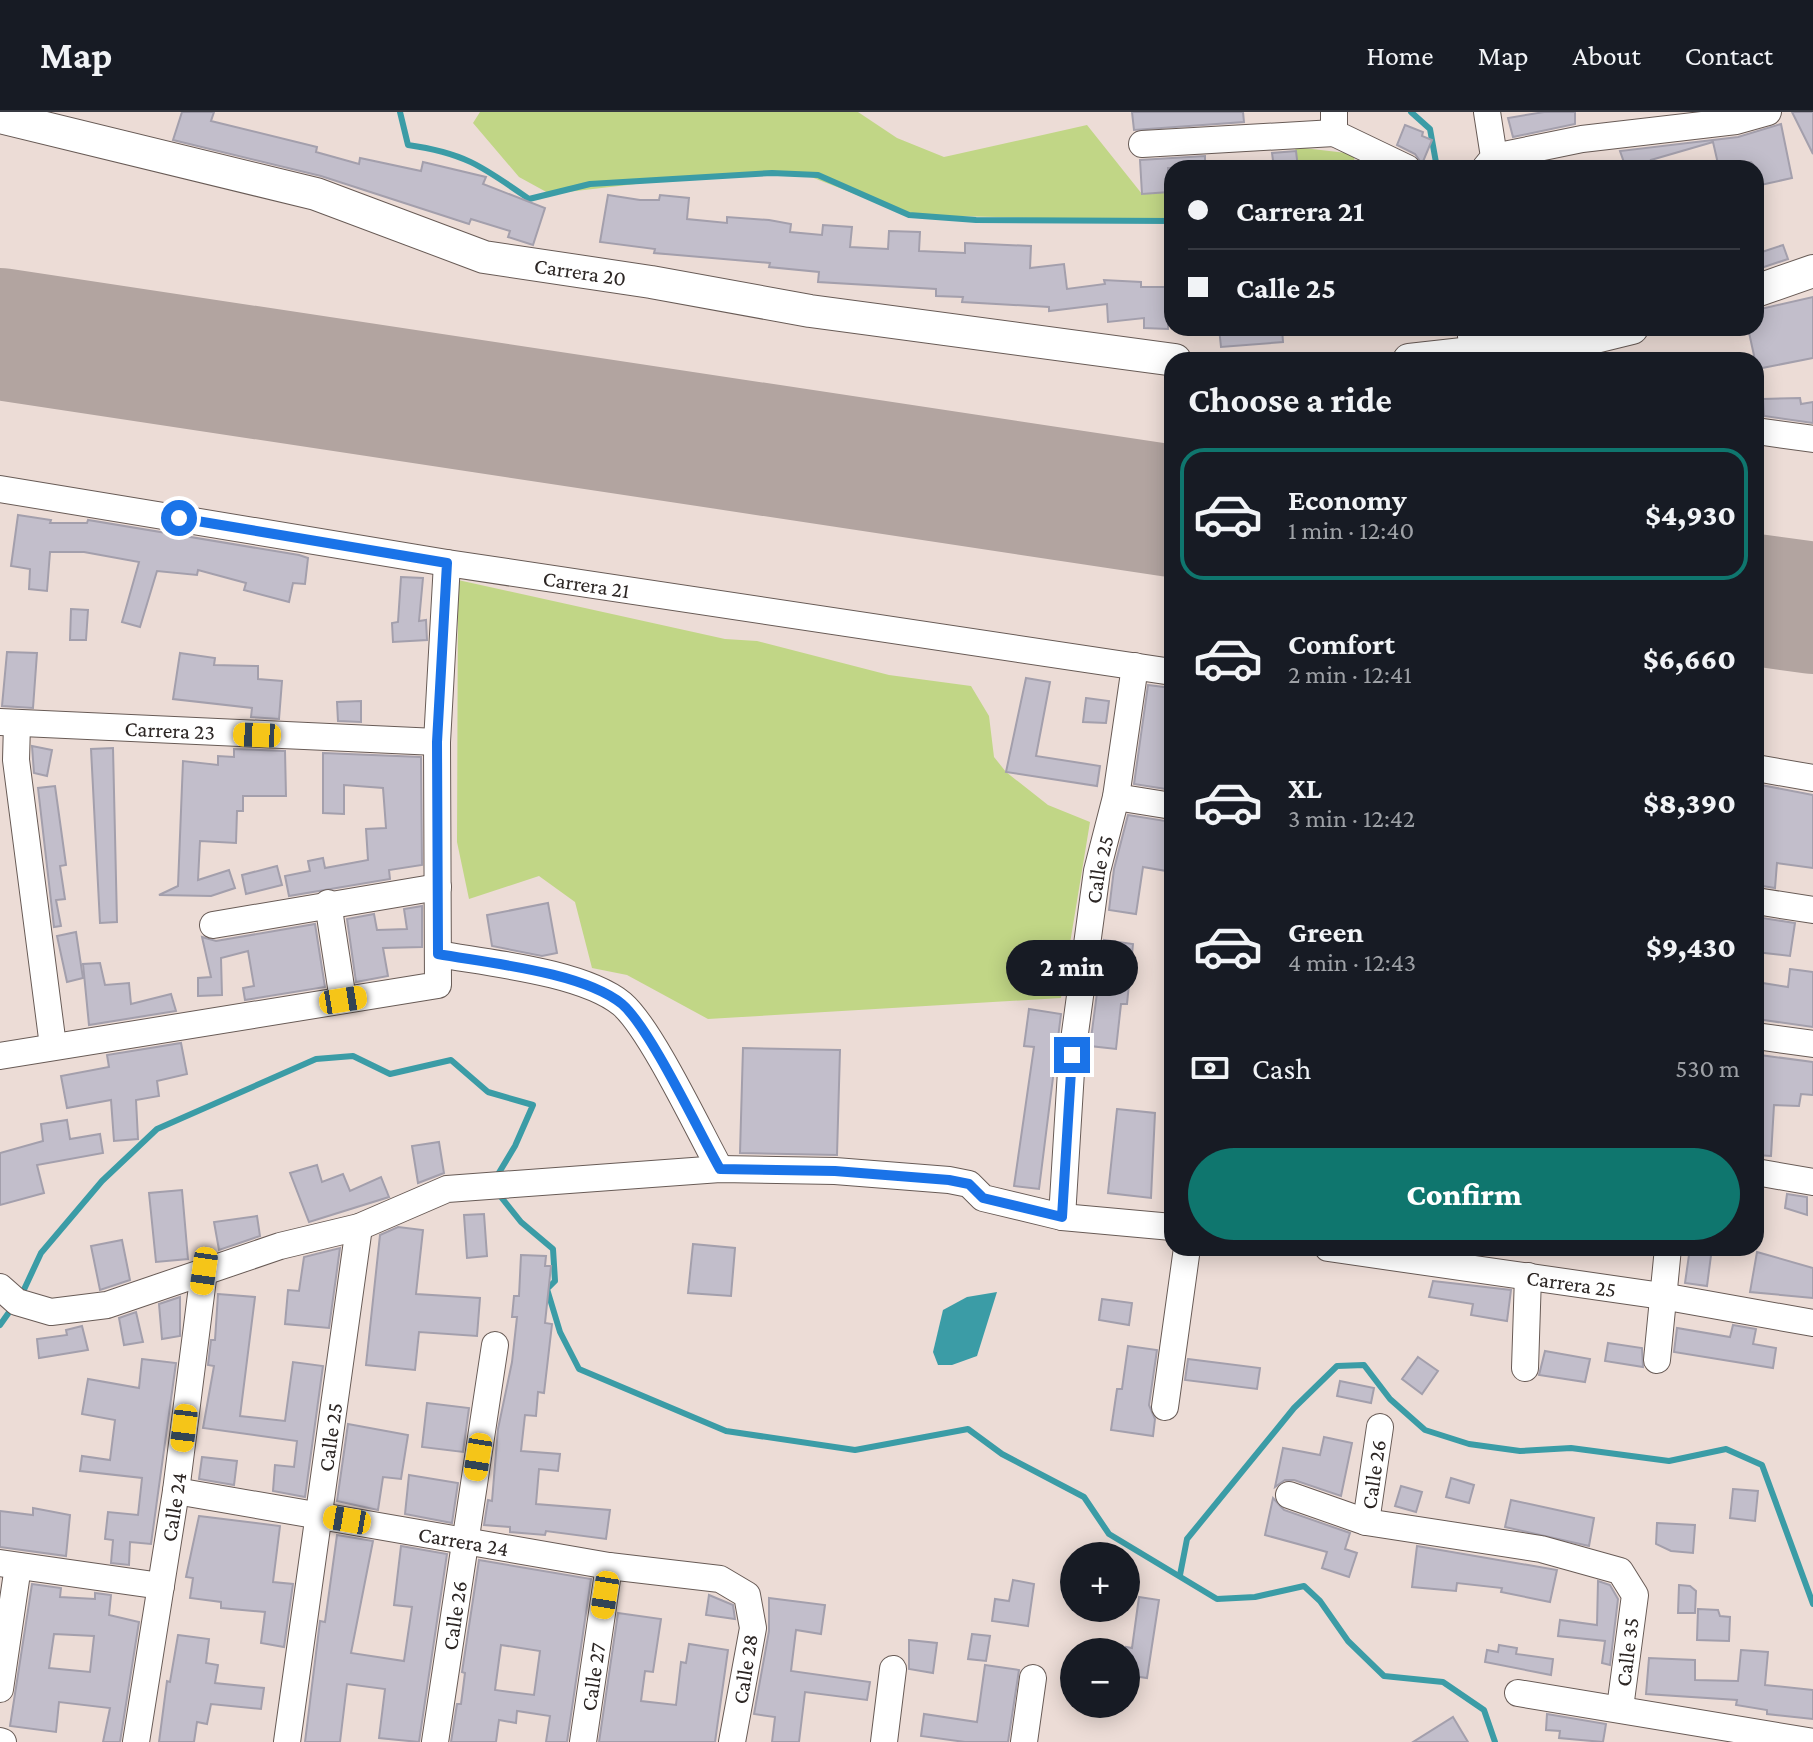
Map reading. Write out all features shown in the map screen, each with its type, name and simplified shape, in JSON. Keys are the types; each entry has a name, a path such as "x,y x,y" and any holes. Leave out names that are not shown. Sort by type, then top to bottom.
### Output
{"main road":[{"name":"Carrera 20","path":"0,117 316,194 484,257 651,282 810,311 1164,359"},
{"path":"1764,288 1813,271"},
{"path":"1434,352 1471,340 1579,341 1599,336"}],"street":[{"path":"1487,112 1490,160"},
{"path":"1498,160 1678,120 1736,121 1768,112"},
{"path":"1142,144 1334,122 1394,160"},
{"path":"1764,432 1813,439"},
{"name":"Carrera 21","path":"0,489 447,563 1164,671"},
{"path":"0,1056 440,983 437,742 447,563"},
{"name":"Calle 25","path":"1062,1217 1072,1055 1097,871 1116,797 1135,666"},
{"path":"9,723 53,1046"},
{"name":"Carrera 23","path":"9,723 437,742"},
{"path":"1764,769 1813,778"},
{"path":"1116,797 1164,805"},
{"path":"213,925 328,903 438,887"},
{"path":"1764,902 1813,910"},
{"path":"328,903 343,1000"},
{"path":"438,954 509,964 575,981 622,1004 647,1039 720,1169"},
{"path":"1764,1037 1813,1044"},
{"path":"8,1294 51,1312 107,1305 280,1246 359,1227 447,1189 720,1169 835,1171 949,1180 969,1184 983,1198 1062,1217 1164,1226"},
{"path":"1764,1173 1813,1182"},
{"name":"Calle 25","path":"287,1742 359,1227"},
{"path":"1165,1407 1186,1256"},
{"name":"Carrera 25","path":"1385,1256 1662,1296 1813,1323"},
{"path":"1657,1360 1667,1256"},
{"name":"Calle 24","path":"136,1742 176,1491 204,1271"},
{"path":"1525,1368 1528,1276"},
{"name":"Calle 26","path":"435,1742 495,1345"},
{"name":"Calle 26","path":"1366,1522 1380,1427"},
{"name":"Carrera 24","path":"176,1491 609,1566 720,1579 747,1595"},
{"path":"1289,1495 1366,1522"},
{"name":"Calle 35","path":"1366,1522 1554,1553 1620,1571 1635,1595 1620,1708"},
{"path":"0,1689 9,1564 161,1586"},
{"name":"Calle 27","path":"583,1742 609,1566"},
{"name":"Calle 28","path":"732,1742 753,1628 747,1595"},
{"path":"884,1742 893,1669"},
{"path":"1024,1742 1033,1678"},
{"path":"1518,1693 1813,1742"}],"green space":[{"path":"480,112 858,112 897,138 944,157 1087,125 1142,194 1164,192 1164,221 909,215 806,175 713,175 550,194 519,177 473,123"},
{"path":"1295,147 1355,154 1354,160 1297,160"},
{"path":"458,580 725,639 757,641 889,675 971,686 989,716 994,757 1006,772 1048,805 1090,822 1061,998 708,1019 627,975 592,968 575,902 539,876 469,899 457,842"}],"water":[{"path":"997,1292 977,1356 952,1365 938,1365 933,1352 943,1310 967,1297"}],"building":[{"path":"182,112 214,112 211,121 317,147 316,152 359,164 360,158 421,171 423,162 486,177 483,184 545,208 533,245 508,237 510,231 471,219 469,224 321,176 173,140"},
{"path":"1132,112 1243,112 1244,122 1134,130"},
{"path":"1544,112 1575,112 1575,124 1513,137 1508,118"},
{"path":"1792,112 1813,112 1813,154"},
{"path":"1781,124 1792,178 1764,184 1764,160 1717,160 1713,142 1651,160 1623,160 1620,151 1738,137"},
{"path":"1405,125 1423,132 1422,136 1432,140 1424,160 1397,145"},
{"path":"1296,151 1297,160 1273,160 1272,153"},
{"path":"1205,156 1205,160 1164,160 1164,192 1142,194 1140,160"},
{"path":"608,195 659,200 660,195 689,198 687,219 727,223 727,217 769,220 791,224 790,232 822,235 823,225 852,227 850,247 888,249 889,231 920,232 919,251 965,253 965,243 1031,246 1030,268 1064,264 1067,289 1105,284 1104,280 1141,282 1141,287 1164,287 1164,329 1144,328 1144,318 1108,322 1107,304 1049,311 1049,307 962,302 963,297 936,296 936,289 818,282 819,272 769,267 770,263 654,253 655,249 600,242"},
{"path":"1783,245 1788,259 1764,267 1764,251"},
{"path":"1813,297 1813,358 1764,368 1764,352 1753,352 1750,336 1764,336 1764,308"},
{"path":"1220,336 1283,336 1283,342 1221,347"},
{"path":"1800,398 1801,404 1813,402 1813,423 1764,416 1764,399"},
{"path":"18,515 51,520 50,523 87,523 88,520 299,555 308,558 305,584 293,583 289,602 244,590 246,583 198,570 197,575 157,571 140,627 122,622 139,562 84,552 50,552 47,591 29,589 30,569 11,566"},
{"path":"401,577 423,578 419,621 426,620 427,640 393,642 392,623 398,622"},
{"path":"71,609 88,610 86,640 70,640"},
{"path":"7,652 37,653 33,708 2,706"},
{"path":"180,653 215,658 214,665 258,666 258,679 282,681 279,719 251,717 252,708 173,699"},
{"path":"1026,678 1050,682 1036,756 1100,766 1097,786 1006,772"},
{"path":"1148,685 1164,687 1164,789 1134,784"},
{"path":"1086,698 1109,701 1106,723 1083,722"},
{"path":"361,701 361,722 338,721 337,702"},
{"path":"32,746 52,750 47,776 34,773"},
{"path":"113,748 117,922 100,923 91,749"},
{"path":"234,749 285,751 286,796 243,796 243,811 237,811 236,843 200,841 198,880 229,870 235,888 211,896 159,895 178,886 183,761 218,765 218,756 234,757"},
{"path":"323,753 421,757 422,865 389,870 390,879 289,896 285,876 310,871 308,861 323,858 325,868 368,860 366,829 386,828 383,788 344,785 344,814 323,813"},
{"path":"55,786 66,865 60,866 65,899 56,900 61,926 54,927 38,788"},
{"path":"1764,786 1813,795 1813,868 1777,863 1775,888 1764,886"},
{"path":"1128,815 1164,821 1164,871 1143,867 1136,914 1109,910 1114,869"},
{"path":"277,866 282,885 246,894 242,875"},
{"path":"548,903 557,953 542,956 492,946 487,915"},
{"path":"422,906 422,947 383,948 388,976 356,982 347,919 374,914 377,930 407,929 404,909"},
{"path":"1764,918 1795,923 1790,956 1764,953"},
{"path":"315,924 325,987 245,1000 243,988 254,986 248,951 221,958 222,995 198,996 198,978 211,977 202,937 216,941"},
{"path":"76,932 83,978 67,982 57,936"},
{"path":"1104,940 1133,944 1127,1004 1121,1004 1116,1049 1090,1046"},
{"path":"100,963 105,985 129,983 131,1004 171,994 176,1011 89,1025 83,964"},
{"path":"1790,969 1813,972 1813,1027 1764,1020 1764,983 1788,987"},
{"path":"1029,1009 1061,1014 1039,1189 1014,1186 1034,1047 1024,1046"},
{"path":"181,1043 187,1074 157,1081 159,1096 136,1100 138,1139 114,1141 111,1100 67,1108 61,1076 109,1067 107,1055"},
{"path":"743,1048 840,1050 837,1155 740,1153"},
{"path":"1764,1056 1813,1062 1813,1095 1801,1094 1799,1106 1774,1105 1771,1156 1764,1156"},
{"path":"1117,1109 1155,1113 1151,1198 1108,1193"},
{"path":"67,1120 70,1139 100,1134 103,1153 37,1165 44,1193 0,1205 0,1153 43,1141 41,1124"},
{"path":"439,1142 444,1173 418,1183 412,1146"},
{"path":"317,1165 322,1182 343,1174 350,1191 381,1177 389,1197 309,1222 290,1173"},
{"path":"182,1190 188,1259 156,1262 149,1193"},
{"path":"1787,1194 1807,1197 1807,1215 1785,1208"},
{"path":"484,1214 487,1256 467,1258 464,1215"},
{"path":"257,1216 260,1236 219,1250 214,1222"},
{"path":"398,1227 423,1230 416,1294 480,1298 477,1336 419,1332 415,1370 366,1365 380,1235"},
{"path":"122,1240 130,1280 100,1290 91,1246"},
{"path":"693,1244 735,1248 731,1296 688,1293"},
{"path":"340,1248 329,1328 285,1324 288,1290 299,1291 304,1257"},
{"path":"1764,1254 1813,1268 1813,1298 1750,1292 1756,1256"},
{"path":"521,1255 546,1256 545,1266 551,1266 545,1323 552,1324 544,1393 538,1392 536,1416 525,1415 521,1451 560,1454 558,1471 539,1469 536,1504 610,1510 606,1539 546,1531 545,1535 510,1532 510,1527 484,1525 488,1500 492,1501 498,1429 512,1362 517,1317 512,1317 514,1296 519,1296"},
{"path":"1689,1256 1711,1256 1707,1286 1685,1283"},
{"path":"1433,1281 1511,1290 1507,1321 1471,1315 1473,1304 1429,1297"},
{"path":"218,1294 255,1297 240,1416 285,1421 293,1362 323,1366 305,1497 273,1491 275,1465 294,1467 297,1441 203,1428 214,1366 208,1365 211,1340 215,1340"},
{"path":"180,1297 180,1336 162,1339 159,1304"},
{"path":"1102,1299 1132,1303 1129,1325 1099,1320"},
{"path":"136,1312 143,1342 124,1345 119,1318"},
{"path":"1733,1325 1756,1329 1753,1344 1776,1348 1773,1368 1674,1352 1677,1328 1730,1337"},
{"path":"82,1326 88,1350 39,1358 37,1339 67,1335 66,1330"},
{"path":"1608,1343 1642,1348 1643,1367 1605,1361"},
{"path":"1128,1346 1157,1350 1149,1405 1155,1419 1153,1436 1111,1430 1117,1389 1122,1389"},
{"path":"1545,1351 1590,1359 1585,1382 1539,1375"},
{"path":"1418,1357 1438,1371 1422,1394 1402,1379"},
{"path":"142,1359 176,1363 151,1544 130,1542 129,1565 111,1563 113,1540 105,1539 108,1512 138,1515 142,1478 80,1471 82,1456 110,1460 115,1420 82,1414 88,1379 139,1388"},
{"path":"1188,1359 1260,1368 1257,1389 1185,1380"},
{"path":"1340,1381 1374,1388 1371,1403 1337,1396"},
{"path":"427,1403 469,1408 463,1452 422,1447"},
{"path":"348,1424 408,1435 401,1479 383,1477 378,1510 337,1501"},
{"path":"1324,1437 1352,1443 1341,1496 1294,1480 1285,1480 1275,1487 1283,1448 1320,1455"},
{"path":"202,1457 237,1461 234,1485 199,1479"},
{"path":"409,1475 458,1483 452,1523 405,1514"},
{"path":"1451,1478 1474,1485 1469,1503 1446,1497"},
{"path":"1401,1486 1422,1492 1416,1512 1395,1506"},
{"path":"1733,1489 1758,1491 1755,1521 1730,1518"},
{"path":"1273,1498 1284,1510 1350,1533 1345,1549 1357,1553 1349,1577 1322,1568 1327,1552 1265,1535"},
{"path":"1511,1500 1594,1518 1589,1546 1505,1527"},
{"path":"33,1508 70,1515 66,1556 0,1547 0,1511 33,1515"},
{"path":"199,1516 280,1526 273,1582 293,1584 284,1647 261,1643 265,1612 221,1608 221,1602 190,1598 193,1578 186,1577"},
{"path":"1657,1523 1695,1525 1693,1553 1671,1551 1656,1544"},
{"path":"337,1535 373,1541 351,1653 404,1661 412,1607 394,1605 401,1546 447,1554 419,1742 379,1738 385,1689 347,1684 340,1742 305,1742 320,1621 325,1622"},
{"path":"1417,1546 1557,1570 1550,1602 1501,1592 1502,1588 1457,1583 1456,1591 1412,1587"},
{"path":"479,1560 591,1579 567,1742 546,1742 550,1716 517,1711 516,1723 499,1720 496,1742 451,1742 457,1704 461,1704 465,1673 462,1672","holes":["501,1645 540,1651 534,1695 495,1690"]},
{"path":"1013,1580 1034,1584 1028,1626 992,1621 995,1599 1009,1601"},
{"path":"1598,1581 1610,1585 1618,1599 1610,1665 1602,1663 1605,1641 1558,1636 1560,1620 1597,1625"},
{"path":"32,1584 61,1588 60,1597 95,1599 95,1593 111,1595 109,1615 139,1622 120,1742 103,1742 110,1708 59,1702 56,1732 10,1726","holes":["54,1634 94,1636 90,1672 49,1668"]},
{"path":"1679,1585 1690,1586 1696,1591 1695,1613 1678,1613"},
{"path":"709,1595 733,1605 735,1619 706,1615"},
{"path":"1140,1597 1159,1600 1147,1678 1140,1677 1140,1638 1133,1638 1136,1622 1140,1622"},
{"path":"769,1598 825,1605 821,1634 796,1630 791,1671 870,1682 867,1700 805,1692 799,1742 772,1742 775,1717 754,1714 769,1631"},
{"path":"1698,1609 1718,1610 1720,1616 1730,1617 1729,1641 1697,1640"},
{"path":"618,1613 661,1619 653,1672 645,1671 641,1701 676,1705 681,1662 686,1663 689,1644 728,1650 715,1742 599,1742"},
{"path":"972,1634 990,1636 986,1661 968,1659"},
{"path":"178,1635 209,1639 206,1663 218,1665 215,1683 264,1688 261,1709 211,1704 207,1724 197,1722 194,1742 159,1742 167,1681 170,1682"},
{"path":"909,1640 937,1643 933,1673 909,1669"},
{"path":"1499,1645 1517,1648 1516,1654 1553,1659 1551,1675 1485,1662 1487,1650 1498,1652"},
{"path":"1741,1650 1768,1652 1765,1685 1813,1690 1813,1719 1767,1714 1767,1710 1736,1705 1737,1700 1646,1694 1649,1658 1695,1660 1695,1680 1738,1681"},
{"path":"985,1665 1019,1670 1008,1742 965,1742 921,1736 924,1714 977,1722"},
{"path":"1547,1714 1606,1724 1603,1742 1559,1738 1560,1731 1546,1730"},
{"path":"1453,1717 1468,1742 1413,1742"}],"waterway":[{"path":"400,112 408,145 444,152 473,163 529,199 590,184 772,173 818,175 909,215 976,220 1164,221"},
{"path":"1411,112 1430,129 1436,160"},
{"path":"21,1296 41,1253 102,1181 157,1129 316,1059 353,1056 390,1074 451,1060 488,1092 533,1105 515,1146 497,1176"},
{"path":"497,1192 521,1222 553,1249 555,1281 547,1289 560,1332 579,1369 726,1431 855,1450 968,1429 1002,1454 1084,1497 1109,1534 1217,1599 1255,1597 1304,1586 1320,1601 1348,1641 1384,1676 1443,1682 1484,1710 1495,1742"},
{"path":"0,1325 12,1308"},
{"path":"1180,1575 1187,1539 1294,1408 1337,1366 1364,1365 1390,1399 1425,1430 1469,1444 1520,1451 1571,1448 1669,1461 1726,1449 1762,1465 1813,1604"}],"runway":[{"path":"0,334 1164,510"},
{"path":"1764,601 1813,608"}],"route":[{"path":"179,518 447,563 437,742 438,954 509,964 575,981 622,1004 647,1039 720,1169 835,1171 949,1180 969,1184 983,1198 1062,1217 1072,1055"}]}
